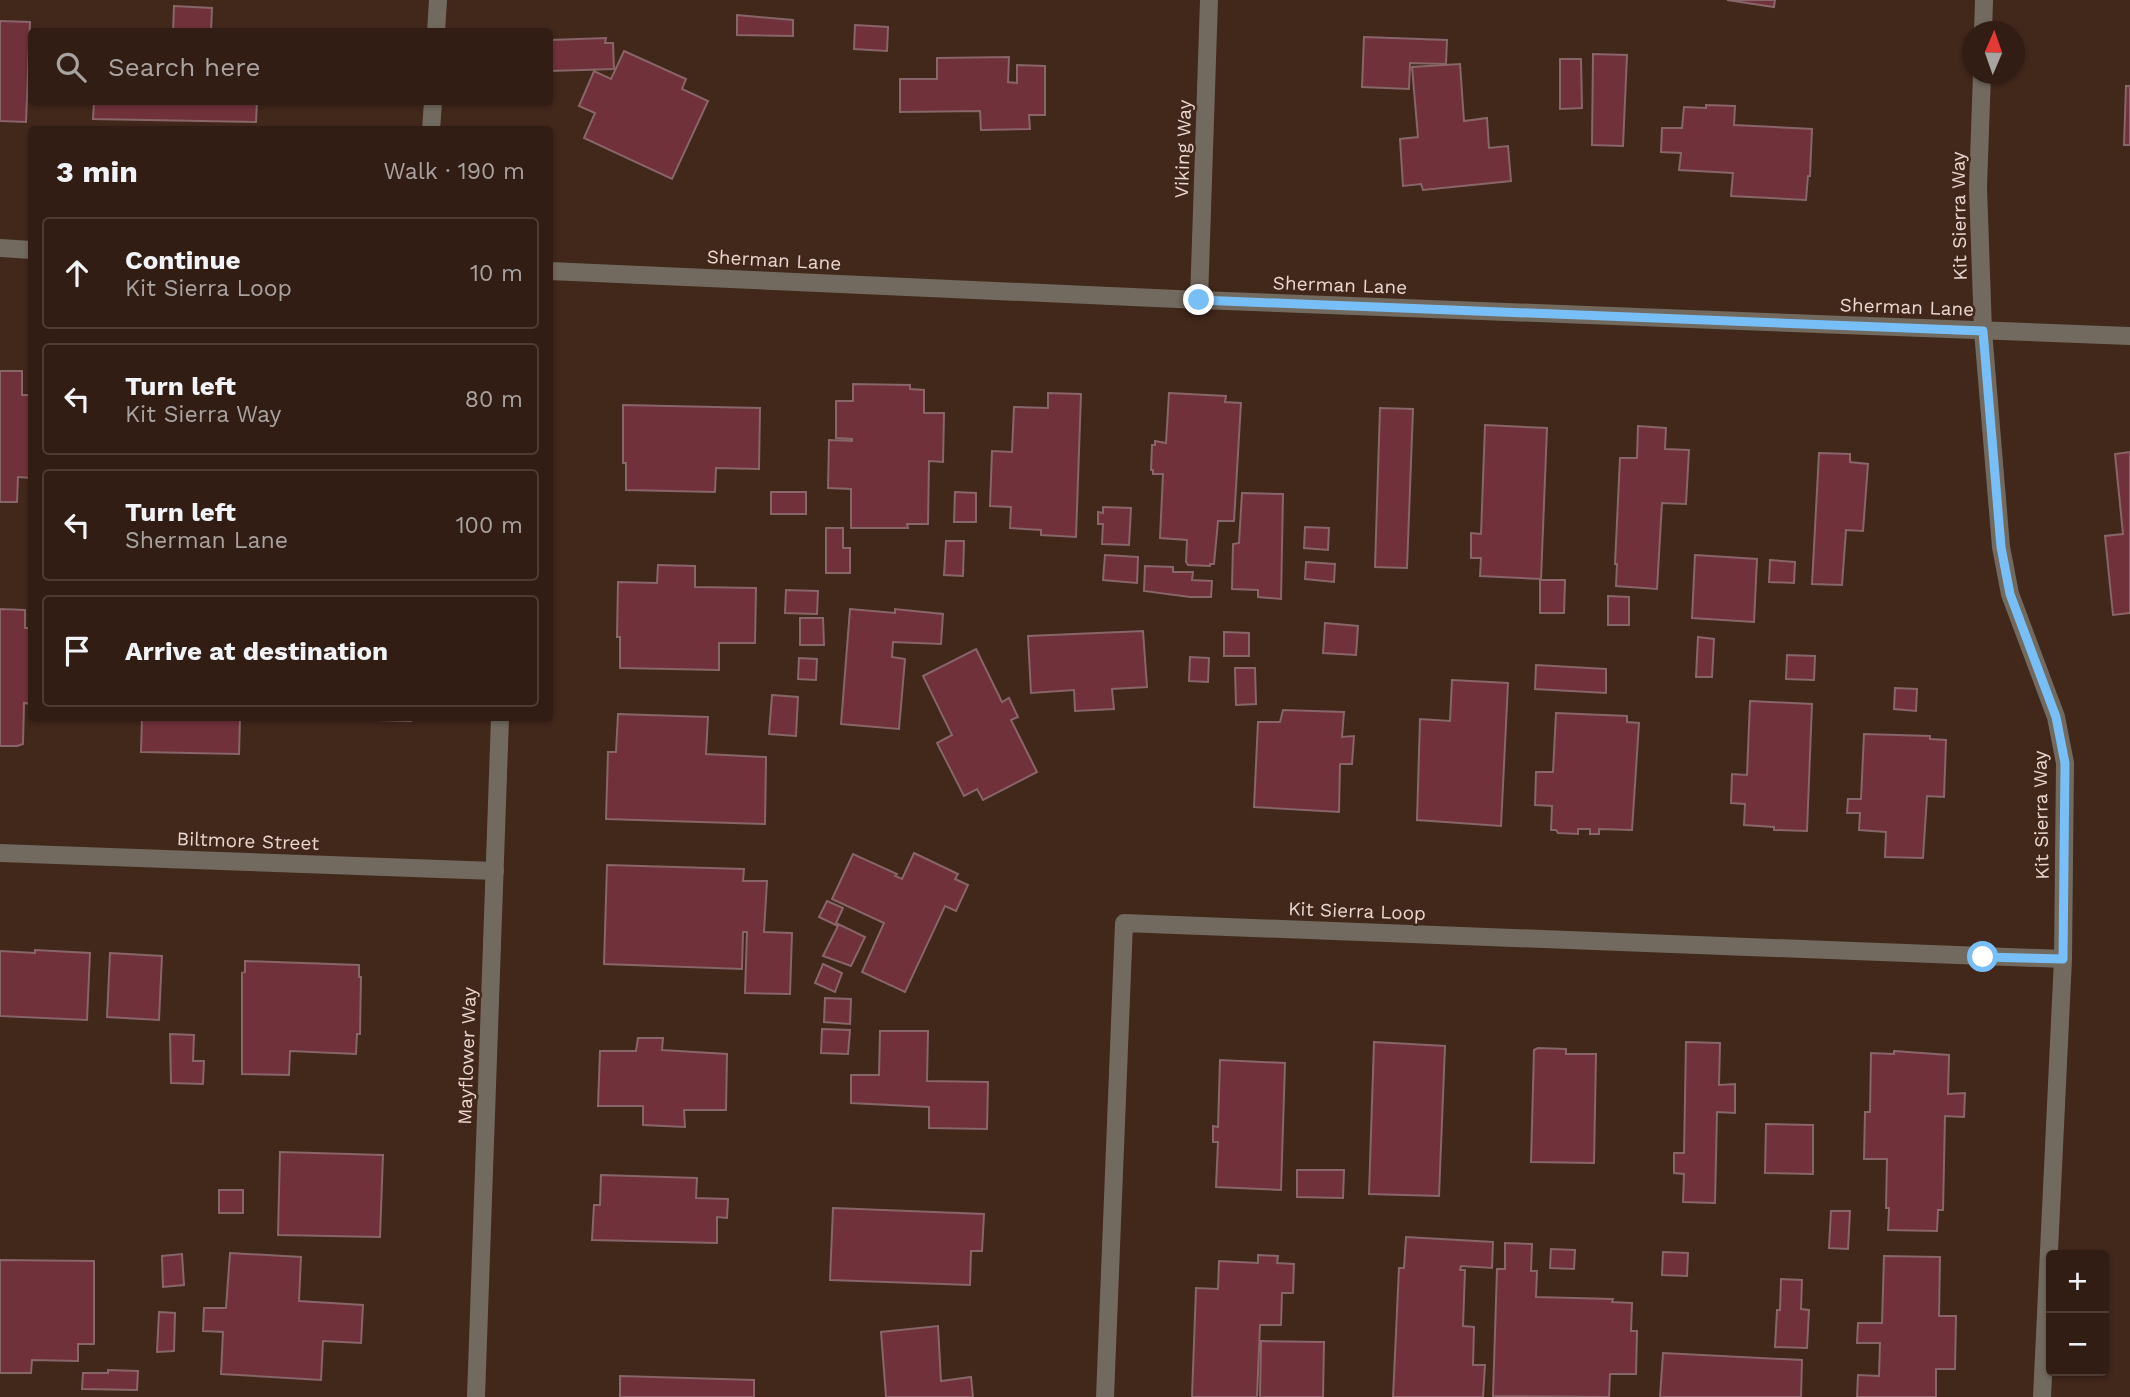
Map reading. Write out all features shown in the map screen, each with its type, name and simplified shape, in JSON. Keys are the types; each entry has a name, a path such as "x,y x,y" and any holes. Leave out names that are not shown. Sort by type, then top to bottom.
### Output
{"street":[{"path":"436,28 438,0"},
{"name":"Viking Way","path":"1199,300 1209,0"},
{"path":"1983,21 1984,0"},
{"name":"Kit Sierra Way","path":"1982,84 1978,187 1983,331 2001,547 2010,594 2056,717 2065,763 2063,959 2042,1397"},
{"path":"431,126 433,105"},
{"path":"0,248 28,250"},
{"name":"Sherman Lane","path":"553,271 2130,337"},
{"name":"Mayflower Way","path":"476,1397 500,721"},
{"name":"Biltmore Street","path":"0,853 495,871"},
{"name":"Kit Sierra Loop","path":"1105,1397 1124,923 2063,959"}],"building":[{"path":"1727,0 1775,0 1774,7"},
{"path":"174,6 212,8 211,28 173,28"},
{"path":"737,15 793,20 793,36 737,35"},
{"path":"0,21 30,22 26,122 0,121"},
{"path":"855,25 888,27 887,51 854,49"},
{"path":"1364,37 1447,40 1446,64 1410,63 1409,89 1362,87"},
{"path":"606,38 605,43 613,43 614,69 553,71 553,40"},
{"path":"624,51 686,79 682,89 708,101 672,179 584,138 595,113 579,106 594,71 611,79"},
{"path":"1593,54 1627,55 1623,146 1592,145"},
{"path":"1009,57 1008,82 1017,83 1017,65 1045,66 1045,115 1029,115 1030,129 981,130 980,111 900,112 900,79 937,79 937,58"},
{"path":"1560,59 1581,59 1582,108 1560,109"},
{"path":"1460,64 1464,121 1487,118 1489,148 1508,146 1511,181 1423,190 1421,184 1403,186 1400,139 1418,137 1412,67"},
{"path":"2126,86 2130,86 2130,145 2124,145"},
{"path":"94,105 257,105 256,122 93,119"},
{"path":"1706,105 1735,106 1734,125 1812,129 1806,200 1731,196 1733,173 1679,170 1681,153 1661,152 1662,128 1682,128 1684,107 1706,108"},
{"path":"0,371 22,371 22,395 28,395 28,478 18,477 17,502 0,502"},
{"path":"853,384 910,385 910,389 924,390 924,413 944,413 943,462 929,461 928,524 907,524 908,528 851,528 851,489 828,488 829,440 852,441 836,438 836,401 853,401"},
{"path":"1048,393 1081,394 1076,537 1041,535 1041,530 1010,528 1011,507 990,506 992,451 1012,452 1014,407 1048,408"},
{"path":"1169,393 1226,396 1225,402 1241,403 1234,521 1218,521 1214,564 1210,566 1188,565 1187,540 1160,538 1163,474 1153,474 1151,470 1152,445 1155,445 1155,441 1166,443"},
{"path":"623,405 760,408 759,469 716,468 715,492 626,490"},
{"path":"1380,408 1413,409 1407,568 1375,567"},
{"path":"1485,425 1547,428 1541,579 1480,576 1481,558 1471,558 1471,533 1481,534"},
{"path":"1638,426 1666,428 1665,449 1689,450 1686,504 1662,503 1657,589 1616,586 1620,458 1637,458"},
{"path":"2130,452 2130,613 2113,615 2105,536 2123,534 2115,454"},
{"path":"1819,453 1850,454 1850,462 1868,464 1863,531 1846,530 1842,585 1812,584"},
{"path":"771,492 806,492 806,514 771,514"},
{"path":"955,492 976,493 976,522 954,522"},
{"path":"1242,493 1283,494 1281,599 1258,597 1258,590 1232,589 1233,544 1239,543"},
{"path":"1103,507 1131,508 1129,545 1102,544 1103,524 1098,524 1098,512 1103,513"},
{"path":"1305,527 1329,528 1328,550 1304,548"},
{"path":"826,528 843,528 843,548 850,548 850,573 826,573"},
{"path":"946,541 964,541 963,576 944,575"},
{"path":"1105,555 1138,557 1137,583 1103,580"},
{"path":"1695,555 1757,559 1754,622 1692,618"},
{"path":"1770,560 1795,562 1794,583 1769,582"},
{"path":"1306,562 1335,564 1334,582 1305,579"},
{"path":"658,565 695,566 695,587 756,588 755,643 719,643 719,670 620,668 620,637 617,637 618,582 657,583"},
{"path":"1145,566 1173,567 1173,572 1193,572 1192,580 1212,581 1211,597 1144,591"},
{"path":"1540,580 1565,580 1564,613 1540,613"},
{"path":"786,590 818,591 817,614 785,613"},
{"path":"1608,596 1629,597 1629,625 1608,625"},
{"path":"0,609 25,610 25,628 28,628 28,704 24,703 23,744 0,746"},
{"path":"850,609 895,613 895,609 943,614 941,644 893,642 892,657 905,659 899,729 841,724"},
{"path":"800,618 823,618 824,645 800,645"},
{"path":"1325,623 1358,626 1356,655 1323,653"},
{"path":"1143,631 1147,687 1112,689 1114,709 1075,711 1074,690 1031,693 1028,636"},
{"path":"1224,632 1249,633 1249,656 1224,656"},
{"path":"1698,637 1714,639 1712,677 1696,677"},
{"path":"976,649 1002,702 1009,698 1018,717 1011,720 1037,772 983,800 977,789 964,796 937,743 952,735 923,676"},
{"path":"1787,655 1815,656 1814,680 1786,679"},
{"path":"1190,657 1209,658 1208,682 1189,681"},
{"path":"799,658 817,659 816,680 798,679"},
{"path":"1536,665 1606,669 1606,693 1535,689"},
{"path":"1235,668 1255,668 1256,704 1236,705"},
{"path":"1452,680 1508,683 1501,826 1417,820 1420,719 1450,721"},
{"path":"1895,688 1917,689 1916,711 1894,709"},
{"path":"772,695 798,697 796,736 769,734"},
{"path":"1750,701 1812,704 1807,831 1774,830 1774,827 1744,825 1745,804 1731,803 1732,774 1747,775"},
{"path":"1283,710 1344,712 1342,737 1354,736 1352,764 1340,764 1339,812 1254,807 1258,722 1280,722"},
{"path":"1556,713 1627,716 1627,722 1639,723 1632,830 1599,829 1599,834 1590,834 1590,829 1578,829 1578,834 1551,830 1552,806 1535,805 1536,772 1553,772"},
{"path":"618,714 708,717 706,754 766,757 765,824 606,819 608,752 616,752"},
{"path":"142,721 240,721 239,754 141,752"},
{"path":"1864,734 1930,736 1930,739 1946,740 1944,797 1927,796 1923,858 1885,857 1886,832 1859,830 1860,813 1847,813 1848,799 1861,799"},
{"path":"914,853 958,874 955,879 968,885 956,911 945,906 905,992 862,972 884,923 832,899 853,854 897,874 895,876 902,879"},
{"path":"607,865 744,869 743,881 767,881 764,932 792,933 790,994 745,993 747,932 743,932 742,969 604,964"},
{"path":"827,901 843,908 836,923 865,937 851,966 823,956 838,926 819,917"},
{"path":"35,950 90,953 87,1020 0,1016 0,951 35,953"},
{"path":"110,953 162,956 159,1020 107,1017"},
{"path":"245,961 359,965 360,1034 357,1034 356,1054 290,1051 289,1075 242,1074 242,973 245,972"},
{"path":"823,964 842,973 835,992 815,983"},
{"path":"825,998 851,999 850,1024 824,1022"},
{"path":"822,1029 850,1030 848,1054 821,1053"},
{"path":"880,1031 928,1031 927,1081 988,1082 987,1129 929,1128 929,1107 851,1103 851,1075 879,1075"},
{"path":"170,1034 194,1035 193,1061 204,1061 203,1084 171,1083"},
{"path":"638,1038 663,1038 662,1050 727,1054 726,1110 684,1110 685,1127 643,1125 643,1106 598,1106 600,1051 636,1051"},
{"path":"1374,1042 1445,1046 1439,1196 1369,1194"},
{"path":"1686,1042 1720,1043 1719,1085 1735,1084 1735,1113 1717,1112 1715,1203 1683,1202 1684,1174 1674,1173 1674,1153 1684,1153"},
{"path":"1566,1049 1566,1054 1596,1054 1594,1163 1531,1162 1534,1050"},
{"path":"1894,1051 1949,1055 1948,1094 1965,1093 1964,1117 1945,1116 1943,1210 1938,1210 1937,1231 1888,1230 1887,1159 1864,1159 1865,1112 1870,1112 1871,1053 1894,1054"},
{"path":"1220,1060 1285,1063 1281,1190 1216,1187 1218,1142 1213,1142 1213,1126 1218,1127"},
{"path":"1766,1124 1813,1125 1813,1174 1765,1173"},
{"path":"280,1152 383,1155 380,1237 278,1235"},
{"path":"1297,1170 1344,1170 1343,1198 1297,1197"},
{"path":"601,1175 697,1178 696,1198 728,1199 727,1218 717,1217 717,1243 592,1240 594,1205 600,1205"},
{"path":"219,1190 243,1190 243,1213 219,1213"},
{"path":"833,1208 984,1214 982,1251 971,1251 970,1285 830,1280"},
{"path":"1831,1211 1850,1211 1848,1249 1829,1248"},
{"path":"1406,1237 1493,1242 1492,1268 1461,1266 1460,1270 1465,1270 1463,1326 1474,1327 1473,1365 1485,1365 1483,1397 1393,1397 1399,1268 1404,1268"},
{"path":"1505,1243 1532,1244 1531,1271 1537,1271 1536,1297 1613,1299 1612,1302 1632,1303 1631,1331 1637,1331 1636,1374 1610,1374 1609,1397 1493,1396 1497,1269 1505,1269"},
{"path":"1551,1249 1575,1250 1574,1269 1550,1268"},
{"path":"1663,1252 1688,1253 1687,1276 1662,1275"},
{"path":"230,1253 301,1257 299,1301 363,1305 361,1343 323,1341 321,1380 221,1374 223,1332 203,1331 204,1308 226,1308"},
{"path":"182,1254 184,1285 163,1287 162,1256"},
{"path":"1258,1255 1278,1256 1277,1263 1294,1264 1293,1293 1282,1293 1281,1325 1260,1325 1257,1397 1192,1397 1196,1288 1218,1289 1219,1261 1258,1263"},
{"path":"1884,1256 1940,1257 1939,1316 1956,1316 1955,1369 1936,1369 1936,1397 1857,1397 1858,1375 1879,1376 1880,1343 1857,1343 1858,1323 1882,1323"},
{"path":"0,1260 94,1261 94,1344 78,1344 78,1361 32,1360 31,1373 0,1373"},
{"path":"1781,1279 1802,1280 1801,1309 1809,1310 1807,1348 1775,1347"},
{"path":"159,1312 175,1313 174,1351 157,1352"},
{"path":"938,1326 941,1381 971,1377 973,1397 886,1397 881,1332"},
{"path":"1261,1341 1324,1342 1323,1397 1260,1397"},
{"path":"1663,1353 1802,1360 1801,1397 1660,1397"},
{"path":"108,1370 138,1371 137,1390 82,1389 83,1373 108,1373"},
{"path":"620,1376 754,1380 754,1397 620,1397"}],"route":[{"path":"1199,300 1983,331 2001,547 2010,594 2056,717 2065,763 2063,959 1983,957"}]}
